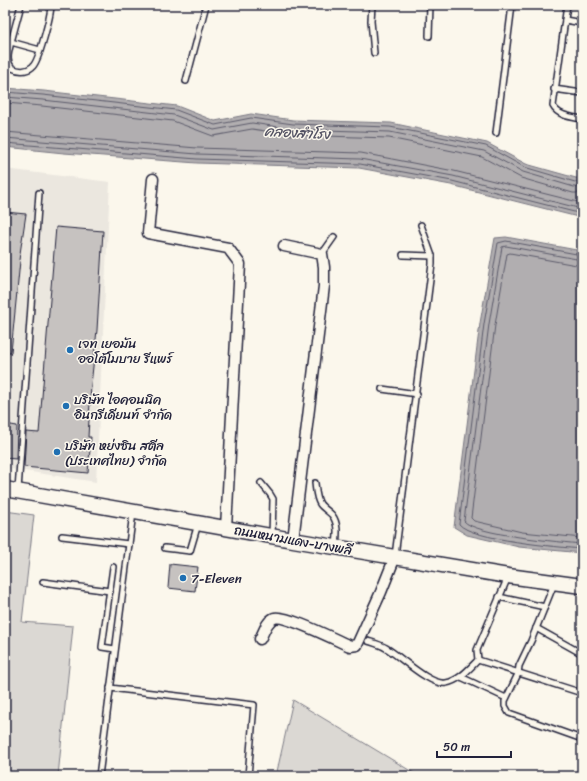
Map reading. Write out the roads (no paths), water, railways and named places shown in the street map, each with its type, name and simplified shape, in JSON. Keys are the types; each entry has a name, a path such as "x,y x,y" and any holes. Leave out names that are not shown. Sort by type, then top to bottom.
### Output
{"main road":[{"name":"ถนนหนามแดง-บางพลี","path":"12,490 198,524 508,576 582,586"}],"street":[{"path":"153,179 148,233 228,248 240,264 226,528"},
{"path":"284,246 322,254 324,267 324,286 293,540"},
{"path":"260,639 271,620 276,617 282,617 350,646 357,645 395,557"}],"lane":[{"path":"21,5 7,60 8,64 16,70 30,69 34,66 40,50 51,5"},
{"path":"186,81 206,5"},
{"path":"372,5 371,21 374,53"},
{"path":"429,36 430,5"},
{"path":"496,133 512,5"},
{"path":"567,5 553,100 555,110 560,114 582,119"},
{"path":"565,20 582,23"},
{"path":"11,42 40,50"},
{"path":"554,89 582,93"},
{"path":"12,490 39,193"},
{"path":"395,557 417,394 432,264 432,256 421,225"},
{"path":"322,254 334,236"},
{"path":"403,255 432,256"},
{"path":"382,390 417,394"},
{"path":"315,482 318,499 321,505 332,516 335,522 337,530 336,547"},
{"path":"261,483 273,499 272,536"},
{"path":"99,776 133,512"},
{"path":"165,548 190,551 198,524"},
{"path":"62,536 129,544"},
{"path":"113,567 102,647 115,649"},
{"path":"478,660 477,650 508,576"},
{"path":"42,582 110,591"},
{"path":"555,583 519,666 518,674 506,698 505,706 509,713 582,740"},
{"path":"499,597 545,607"},
{"path":"536,628 579,652"},
{"path":"368,641 384,647 424,676 442,684 461,677 478,660"},
{"path":"478,660 518,674 582,693"},
{"path":"461,677 506,698"},
{"path":"110,688 254,705 248,776"}],"water":[{"name":"คลองสำโรง","path":"5,88 177,106 215,121 251,114 293,120 391,123 487,143 526,164 576,178 582,178 582,218 451,185 359,168 197,163 5,147"},
{"path":"506,237 582,251 582,553 519,547 467,535 454,527 480,323 495,238"}],"place":[{"name":"เจท เยอมัน ออโต้โมบาย รีแพร์","path":"70,350"},
{"name":"บริษัท ไอคอนนิค อินกรีเดียนท์ จำกัด","path":"66,406"},
{"name":"บริษัท หย่งซิน สตีล (ประเทศไทย) จํากัด","path":"57,452"},
{"name":"7-Eleven","path":"183,578"}]}
